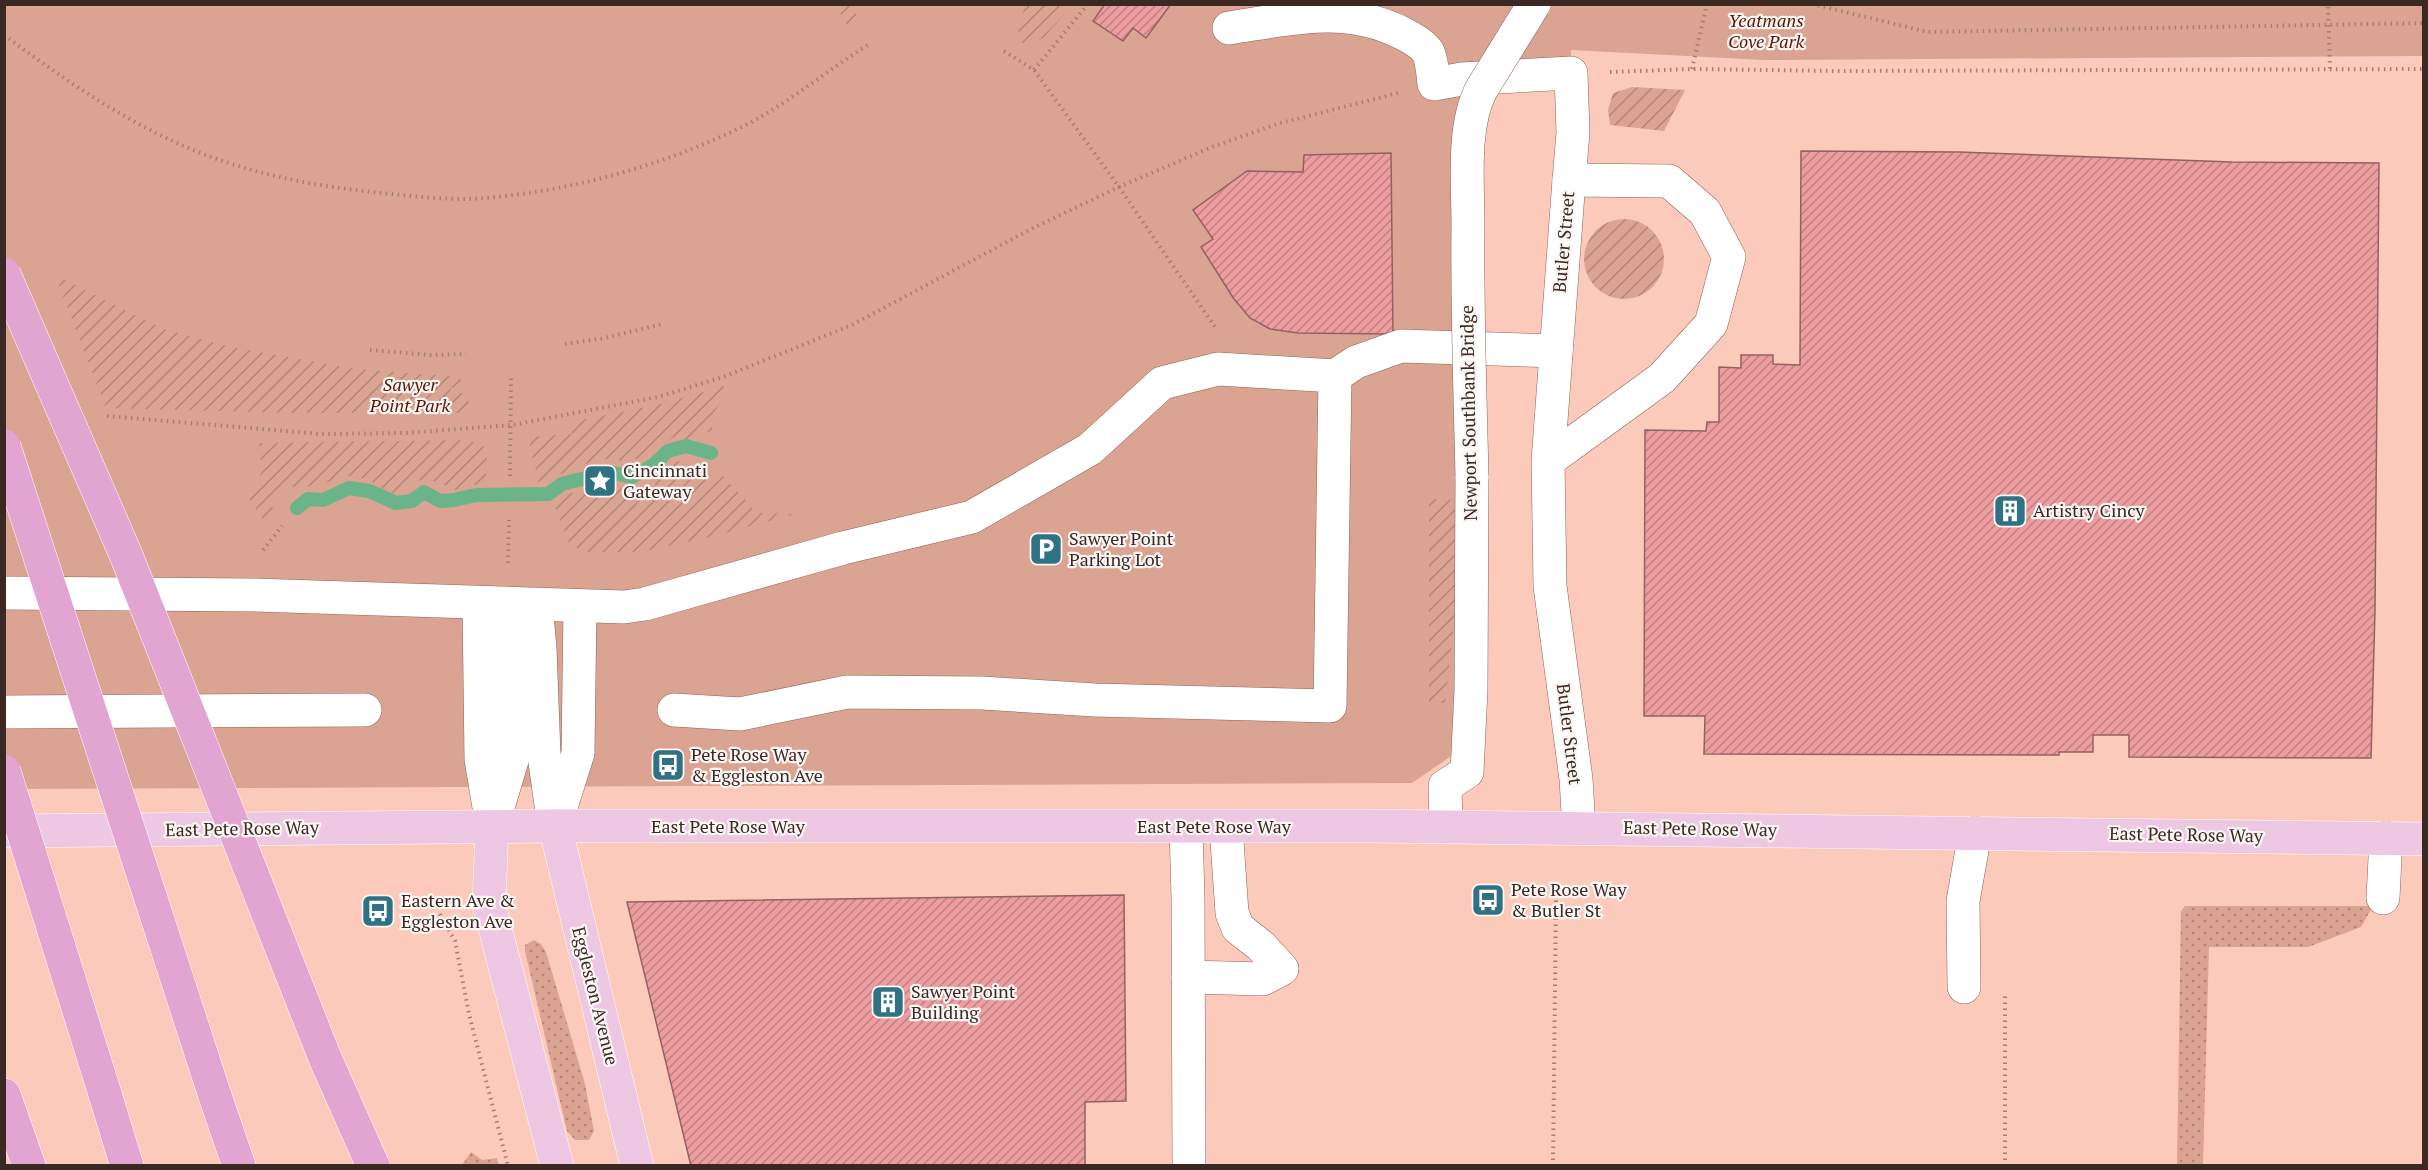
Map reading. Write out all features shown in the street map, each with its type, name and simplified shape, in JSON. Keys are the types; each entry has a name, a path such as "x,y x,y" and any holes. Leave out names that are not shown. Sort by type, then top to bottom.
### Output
{"highway":[{"path":"4,274 126,555 325,1058 373,1166"},
{"path":"4,446 239,1166"},
{"path":"4,771 127,1166"},
{"path":"4,1095 29,1166"}],"main road":[{"name":"East Pete Rose Way","path":"4,831 555,826 1446,827 2424,839"},
{"name":"Eggleston Avenue","path":"555,826 637,1166"},
{"path":"492,827 489,905 557,1166"}],"street":[{"name":"Newport Southbank Bridge","path":"1446,827 1445,786 1467,772 1471,701 1472,476 1467,295 1470,122 1473,105 1480,90 1534,4"},
{"path":"1229,28 1317,14 1357,18 1396,30 1420,45 1428,52 1434,84 1462,79 1570,73 1573,134 1569,180"},
{"name":"Butler Street","path":"1548,461 1662,378 1711,324 1729,257 1705,212 1669,181 1569,180 1548,461 1550,586 1576,779 1579,828"},
{"path":"4,593 254,595 624,607 645,604 843,548 972,517 1090,450 1162,383 1218,369 1335,376 1356,362 1401,346 1556,351"},
{"path":"674,710 740,714 847,692 982,693 1095,700 1330,706 1335,376"},
{"path":"508,604 540,648 544,755 555,826"},
{"path":"492,827 513,757 508,604"},
{"path":"555,826 578,753 579,606"},
{"path":"4,712 365,710"},
{"path":"1185,827 1189,1166"},
{"path":"1188,977 1263,979 1282,969 1261,946 1238,928 1232,913 1226,827"},
{"path":"1964,987 1963,901 1975,833"},
{"path":"2383,898 2386,838"}],"path":[{"path":"1034,70 1088,4"},
{"path":"1692,69 1707,4"},
{"path":"1812,4 1928,32 2424,23"},
{"path":"2328,7 2330,69"},
{"path":"4,36 57,74 129,118 202,153 246,169 320,186 441,199 485,198 554,189 603,179 674,156 751,122 871,43"},
{"path":"1005,51 1034,70 1119,187 1223,338"},
{"path":"1570,73 1692,69 1804,71 2424,69"},
{"path":"104,416 321,434 406,433 512,425 658,397 723,377 852,325 1031,230 1119,187 1212,147 1277,124 1434,84"},
{"path":"565,344 605,338 662,324"},
{"path":"370,350 430,355 466,354"},
{"path":"510,476 511,377"},
{"path":"508,563 509,520"},
{"path":"263,550 282,526"},
{"path":"1553,1166 1556,899"},
{"path":"440,914 455,940 470,1014 508,1166"},
{"path":"2005,981 2005,1166"}],"green space":[{"path":"1025,4 1073,5 1043,38 1029,44 1016,41"},
{"name":"Sawyer Point Park","path":"2423,4 2424,56 1764,60 1571,50 1571,73 1462,79 1470,743 1412,783 5,789 4,5"},
{"path":"840,5 854,5 858,20 848,27 840,13"},
{"path":"1632,87 1685,90 1664,131 1610,125 1608,110 1613,93"},
{"path":"1624,219 1639,222 1652,231 1661,244 1664,259 1661,274 1652,287 1639,296 1624,299 1609,296 1596,287 1587,274 1584,259 1587,244 1596,231 1609,222"},
{"path":"55,275 163,329 232,347 356,369 461,377 461,387 451,388 450,393 467,393 471,413 290,413 106,408"},
{"path":"724,386 721,402 710,418 713,431 699,433 693,440 681,444 673,437 652,453 628,462 606,459 578,466 539,484 528,437 572,434 572,422 661,404"},
{"path":"468,440 487,448 486,485 473,485 455,490 438,482 424,480 410,484 394,494 370,480 348,476 315,486 285,487 275,497 272,510 276,518 265,523 248,497 262,472 259,443"},
{"path":"684,460 702,473 723,476 757,513 795,514 710,537 640,552 586,552 570,545 554,505 560,503 568,494 587,489 619,487 632,496 650,497 655,486 656,473 665,464"},
{"path":"1429,499 1468,500 1445,703 1429,703"},
{"path":"2185,906 2373,906 2361,927 2308,947 2209,947 2203,1165 2177,1166 2181,911"},
{"path":"534,940 541,944 546,952 585,1084 594,1131 589,1140 575,1140 567,1131 525,951 525,945"},
{"path":"471,1152 482,1160 497,1158 499,1165 462,1165"}],"building":[{"path":"1105,4 1171,4 1146,38 1133,28 1123,41 1093,21"},
{"name":"Artistry Cincy","path":"1801,151 1959,152 2232,162 2379,163 2375,610 2371,758 2129,757 2129,735 2093,735 2093,752 2059,752 2059,755 1704,754 1705,716 1644,716 1645,430 1706,431 1707,422 1719,422 1719,367 1741,368 1741,355 1773,355 1773,364 1800,365"},
{"path":"1391,153 1393,334 1298,333 1270,329 1250,318 1234,299 1201,247 1213,239 1193,210 1247,171 1303,172 1304,155"},
{"name":"Sawyer Point Building","path":"1124,895 1126,1101 1085,1102 1085,1166 691,1166 627,902"}],"waterway":[{"path":"297,508 308,499 323,500 349,488 369,491 396,503 412,501 424,492 440,501 476,495 548,494 562,484 609,472 632,477 653,465 668,451 686,446 711,453"}],"place":[{"name":"Cincinnati Gateway","path":"600,481"},
{"name":"Artistry Cincy","path":"2010,511"},
{"name":"Sawyer Point Parking Lot","path":"1046,549"},
{"name":"Pete Rose Way & Eggleston Ave","path":"668,765"},
{"name":"Pete Rose Way & Butler St","path":"1488,900"},
{"name":"Eastern Ave & Eggleston Ave","path":"378,911"},
{"name":"Sawyer Point Building","path":"888,1002"}],"park label":[{"name":"Yeatmans Cove Park","path":"1766,31"}]}
